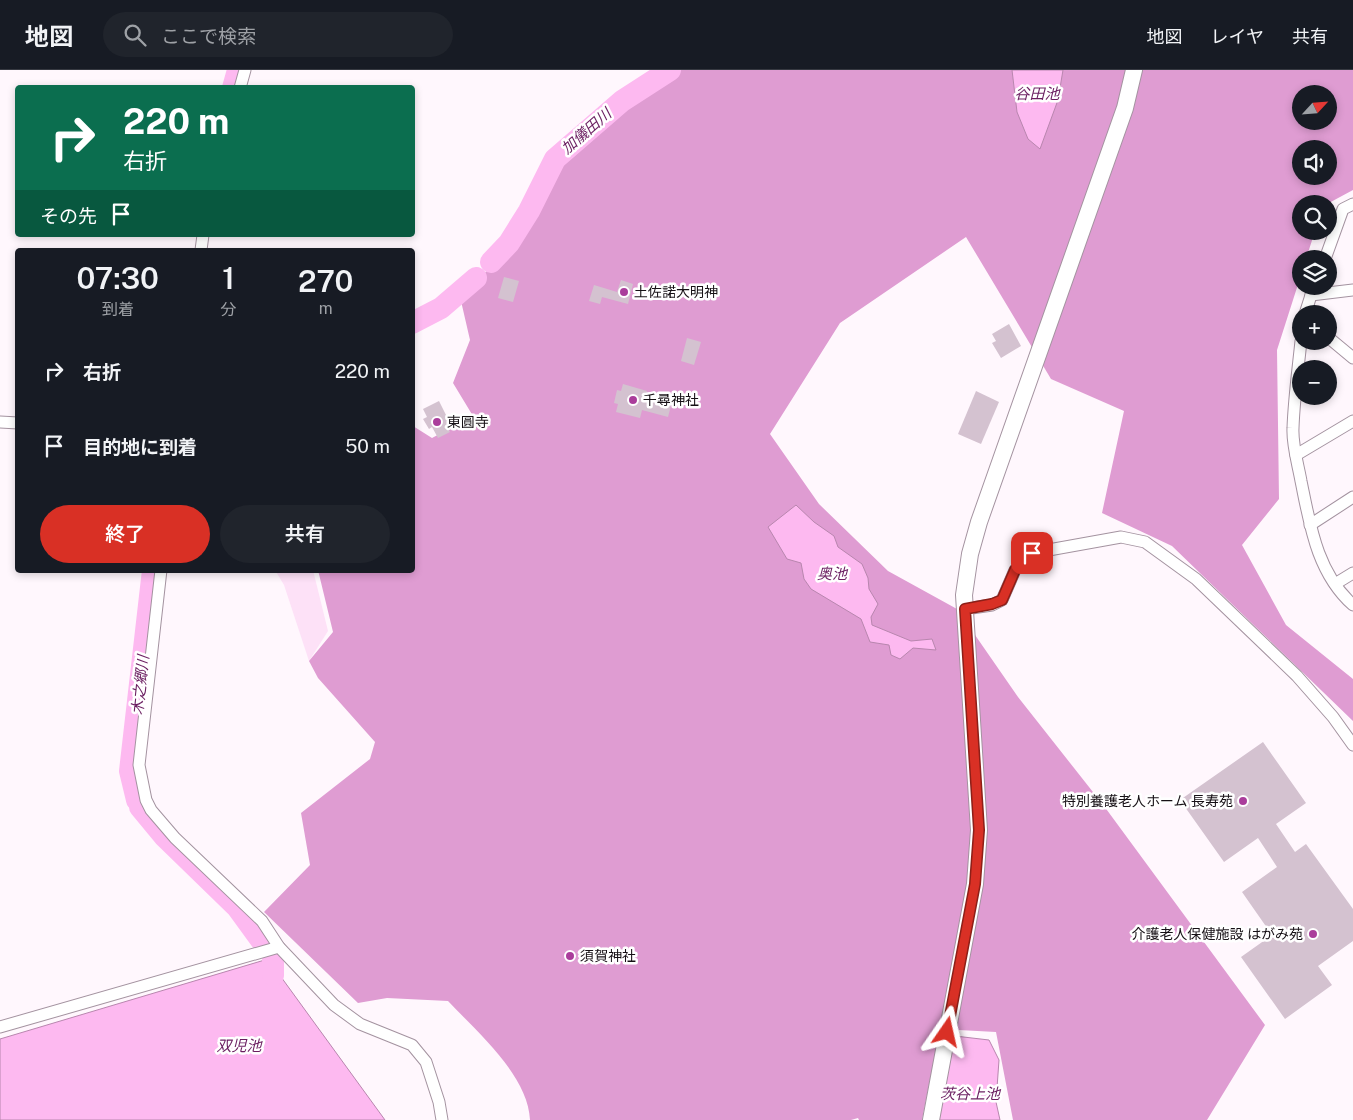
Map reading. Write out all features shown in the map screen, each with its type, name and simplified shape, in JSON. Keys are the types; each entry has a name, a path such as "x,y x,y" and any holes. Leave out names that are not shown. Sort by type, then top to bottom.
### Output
{"street":[{"path":"241,85 245,70"},
{"path":"931,1120 975,884 979,830 964,595 970,554 979,522 1125,108 1134,70"},
{"path":"1327,250 1343,209 1353,204"},
{"path":"1337,290 1353,290"},
{"path":"1337,345 1353,358"},
{"path":"1300,350 1293,430 1310,525 1319,555 1335,584 1353,605"},
{"path":"1296,455 1353,421"},
{"path":"0,422 15,423"},
{"path":"1310,525 1353,497"},
{"path":"965,609 992,604 1002,600 1015,570 1032,553 1121,537 1145,542 1196,579 1297,676 1353,745"},
{"path":"161,573 139,765 146,800 151,810 175,838 262,921 279,947 334,1005 360,1024 412,1045 426,1062 439,1102 442,1120"},
{"path":"1335,584 1353,573"},
{"path":"0,1027 279,947"}],"shaded area":[{"path":"680,70 1353,70 1353,190 1337,199 1337,195 1292,195 1292,240 1312,240 1309,250 1292,250 1292,295 1295,295 1277,350 1279,499 1242,545 1286,625 1353,679 1353,721 1172,546 1102,513 1124,411 1051,379 966,237 840,323 770,434 819,504 888,571 957,609 1018,697 1104,806 1265,1025 1207,1120 1013,1120 996,1032 940,1029 922,1120 859,1120 858,1118 851,1120 530,1120 527,1103 511,1071 486,1040 448,1001 387,998 358,1003 264,912 310,865 301,813 370,759 375,742 318,678 309,661 333,632 319,573 415,573 415,427 432,438 473,416 453,383 470,340 461,301 528,222 557,172 603,124"},
{"path":"277,573 314,573 328,631 309,661 284,585"}],"water":[{"name":"谷田池","path":"1012,70 1063,70 1058,100 1040,149 1028,139 1017,112"},
{"name":"奥池","path":"796,505 814,522 834,536 838,547 862,564 868,578 869,589 878,604 871,617 872,625 911,641 932,639 936,650 913,648 900,659 891,655 889,645 870,642 861,619 811,589 804,579 801,563 787,559 768,527"},
{"name":"双児池","path":"268,959 385,1120 0,1120 0,1039"},
{"name":"茨谷上池","path":"955,1036 989,1040 999,1060 996,1102 1000,1120 938,1120"}],"building":[{"path":"504,277 519,281 513,302 498,298"},
{"path":"621,280 633,284 628,304 602,297 600,304 589,301 594,285 617,292"},
{"path":"1009,324 1021,346 1001,358 992,343 996,341 992,334"},
{"path":"687,338 701,342 694,365 681,361"},
{"name":"千尋神社","path":"623,384 647,391 646,396 672,402 668,417 642,410 640,418 616,412 618,404 614,403 617,390 621,391"},
{"path":"976,391 999,402 981,444 958,434"},
{"name":"東圓寺","path":"439,401 451,425 447,427 450,432 438,438 432,427 429,429 423,419 427,417 423,409"},
{"path":"1263,742 1306,803 1276,824 1295,852 1306,844 1353,909 1353,941 1318,966 1332,985 1285,1019 1241,957 1272,935 1242,892 1277,867 1258,838 1224,862 1180,800"}],"waterway":[{"name":"木之郷川","path":"234,85 238,70"},
{"name":"加儀田川","path":"491,262 509,243 529,211 555,159 622,101 670,70"},
{"name":"加儀田川","path":"415,321 441,308 476,278"},
{"name":"木之郷川","path":"137,800 130,771 153,573"},
{"name":"木之郷川","path":"140,807 164,836 237,907 261,940"},
{"name":"木之郷川","path":"273,961 273,975"}],"place":[{"name":"土佐諾大明神","path":"624,292"},
{"name":"千尋神社","path":"633,400"},
{"name":"東圓寺","path":"437,422"},
{"name":"特別養護老人ホーム 長寿苑","path":"1243,801"},
{"name":"介護老人保健施設 はがみ苑","path":"1313,934"},
{"name":"須賀神社","path":"570,956"}],"route":[{"path":"947,1032 975,884 979,830 976,757 965,609 992,604 1002,600 1015,570 1032,553"}]}
